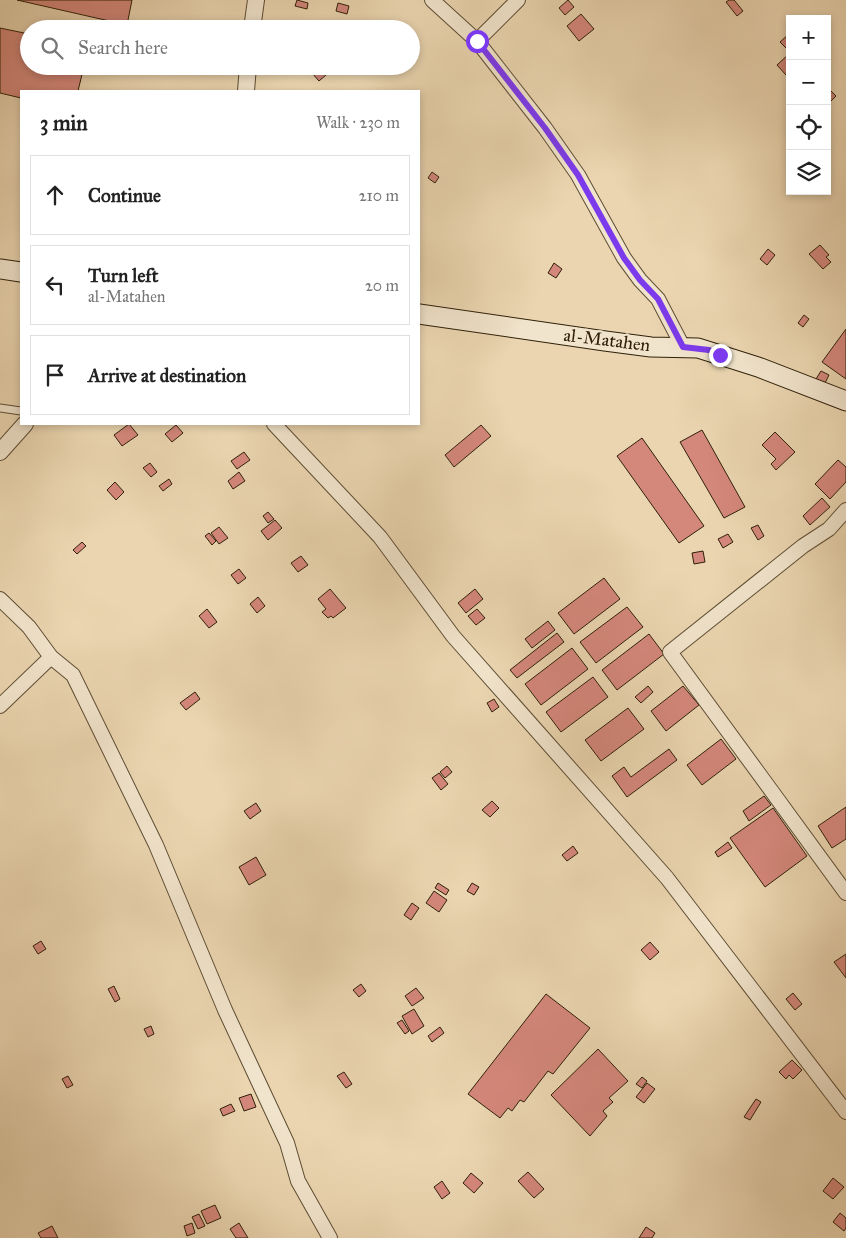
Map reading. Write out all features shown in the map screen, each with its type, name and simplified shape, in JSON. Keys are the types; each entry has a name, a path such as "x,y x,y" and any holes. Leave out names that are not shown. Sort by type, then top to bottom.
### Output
{"main road":[{"path":"0,269 20,272"},
{"name":"al-Matahen","path":"420,314 606,342 651,347 683,347 709,350 846,402"}],"street":[{"path":"253,20 256,0"},
{"path":"432,0 477,41 545,128 578,175 624,258 640,280 658,299 683,347"},
{"path":"477,41 518,0"},
{"path":"246,90 247,75"},
{"path":"0,452 23,425"},
{"path":"275,425 380,537 453,636 666,878 846,1112"},
{"path":"846,510 829,529 803,546 670,652 846,893"},
{"path":"0,599 29,627 51,657 73,675 156,845 225,1010 287,1143 298,1181 330,1238"},
{"path":"0,706 51,657"}],"lane":[{"path":"0,408 20,410"}],"building":[{"path":"17,0 132,0 128,20 105,20"},
{"path":"297,0 308,3 307,9 295,6"},
{"path":"568,0 574,7 565,15 559,8"},
{"path":"734,0 743,11 737,16 726,2"},
{"path":"338,3 349,6 347,14 336,11"},
{"path":"581,14 594,29 579,41 567,26"},
{"path":"0,28 20,32 20,75 82,75 78,90 20,90 20,98 0,93"},
{"path":"786,37 786,48 780,42"},
{"path":"786,57 786,75 777,65"},
{"path":"314,75 326,75 319,81"},
{"path":"831,91 836,96 831,101"},
{"path":"432,172 439,177 435,183 428,178"},
{"path":"820,245 829,255 826,257 831,262 823,269 809,254"},
{"path":"768,249 775,255 767,265 760,259"},
{"path":"554,263 562,269 556,278 548,273"},
{"path":"804,315 809,319 803,327 798,323"},
{"path":"846,329 846,379 822,362"},
{"path":"821,371 829,375 825,383 816,379"},
{"path":"130,425 138,435 122,446 114,435"},
{"path":"176,425 183,433 172,442 165,434"},
{"path":"481,425 491,436 454,467 445,455"},
{"path":"702,430 745,507 724,518 680,442"},
{"path":"775,432 795,452 776,470 771,464 776,459 762,445"},
{"path":"642,438 704,526 679,543 617,456"},
{"path":"244,452 250,460 237,469 231,461"},
{"path":"838,460 846,467 846,482 830,499 815,484"},
{"path":"150,463 157,472 151,477 143,468"},
{"path":"239,472 245,481 233,489 228,481"},
{"path":"169,479 172,484 163,491 159,486"},
{"path":"115,482 124,492 116,500 107,490"},
{"path":"822,498 830,507 810,525 803,516"},
{"path":"268,512 274,519 268,523 263,516"},
{"path":"275,520 282,528 268,540 261,531"},
{"path":"758,525 764,536 758,540 751,528"},
{"path":"219,527 228,538 219,544 211,533"},
{"path":"209,533 216,541 212,545 205,536"},
{"path":"728,534 733,542 723,548 718,539"},
{"path":"82,542 86,546 77,554 73,550"},
{"path":"703,551 705,562 694,564 692,553"},
{"path":"301,556 308,565 298,572 291,563"},
{"path":"239,569 246,578 238,584 231,575"},
{"path":"604,578 620,599 574,634 558,613"},
{"path":"330,589 346,608 333,618 331,616 328,618 322,612 326,609 318,599"},
{"path":"475,589 483,599 466,613 458,603"},
{"path":"258,597 265,606 257,613 250,604"},
{"path":"627,607 643,627 596,663 580,642"},
{"path":"207,609 217,622 209,628 199,616"},
{"path":"477,609 485,618 476,625 468,616"},
{"path":"548,621 555,630 532,648 525,639"},
{"path":"557,633 564,642 517,678 510,670"},
{"path":"649,634 664,654 617,690 602,670"},
{"path":"572,648 588,669 541,705 525,684"},
{"path":"593,677 608,697 561,732 546,712"},
{"path":"648,686 653,692 641,703 635,697"},
{"path":"683,686 699,705 666,731 651,711"},
{"path":"195,692 200,699 186,710 180,703"},
{"path":"494,699 499,707 492,712 487,703"},
{"path":"628,708 644,729 601,761 585,740"},
{"path":"721,739 736,759 702,785 687,765"},
{"path":"669,749 677,760 627,797 612,776 624,767 631,777"},
{"path":"447,766 452,772 445,778 440,772"},
{"path":"439,773 448,784 441,790 432,778"},
{"path":"764,796 771,805 749,821 743,811"},
{"path":"492,801 499,808 490,817 482,810"},
{"path":"256,803 261,811 250,819 244,811"},
{"path":"846,807 846,839 832,848 818,826"},
{"path":"773,808 807,856 765,887 730,838"},
{"path":"728,842 732,848 718,857 715,852"},
{"path":"573,846 578,853 567,861 562,855"},
{"path":"256,857 266,875 249,885 239,867"},
{"path":"438,883 449,890 446,895 435,888"},
{"path":"472,883 479,887 474,895 467,891"},
{"path":"434,891 447,900 439,912 426,903"},
{"path":"412,903 419,908 411,920 404,915"},
{"path":"41,941 46,949 38,954 33,946"},
{"path":"650,942 659,952 650,960 641,950"},
{"path":"846,954 846,978 834,962"},
{"path":"361,984 366,991 359,997 353,990"},
{"path":"114,986 120,999 115,1002 108,989"},
{"path":"416,988 424,998 412,1006 405,996"},
{"path":"793,993 802,1004 795,1010 786,999"},
{"path":"546,994 590,1028 553,1074 548,1071 524,1102 520,1100 512,1111 508,1108 500,1118 468,1094"},
{"path":"414,1009 424,1026 412,1034 402,1016"},
{"path":"402,1020 409,1031 405,1034 397,1023"},
{"path":"151,1026 154,1034 148,1037 144,1029"},
{"path":"440,1027 444,1033 432,1042 428,1036"},
{"path":"598,1049 628,1081 609,1098 613,1102 603,1111 607,1116 590,1136 551,1095"},
{"path":"792,1060 802,1070 793,1079 789,1075 786,1079 779,1072"},
{"path":"344,1072 352,1084 346,1088 337,1076"},
{"path":"68,1076 73,1085 67,1088 62,1079"},
{"path":"642,1077 647,1081 642,1088 636,1084"},
{"path":"647,1083 655,1089 644,1103 636,1097"},
{"path":"251,1094 256,1107 244,1111 239,1098"},
{"path":"756,1099 761,1102 750,1120 744,1117"},
{"path":"231,1104 235,1111 223,1116 220,1109"},
{"path":"528,1172 544,1189 534,1198 518,1181"},
{"path":"471,1173 483,1183 474,1193 463,1183"},
{"path":"833,1178 844,1187 833,1199 823,1191"},
{"path":"442,1181 450,1193 442,1199 434,1187"},
{"path":"215,1205 221,1218 207,1224 201,1211"},
{"path":"840,1213 846,1218 846,1228 844,1231 833,1222"},
{"path":"199,1214 205,1226 198,1229 192,1217"},
{"path":"192,1223 195,1233 187,1236 184,1226"},
{"path":"239,1223 248,1238 236,1238 230,1229"},
{"path":"52,1226 58,1238 41,1238 38,1233"},
{"path":"646,1227 655,1233 652,1238 639,1238"}],"route":[{"path":"477,41 545,128 578,175 624,258 640,280 658,299 683,347 709,350 720,355"}]}
